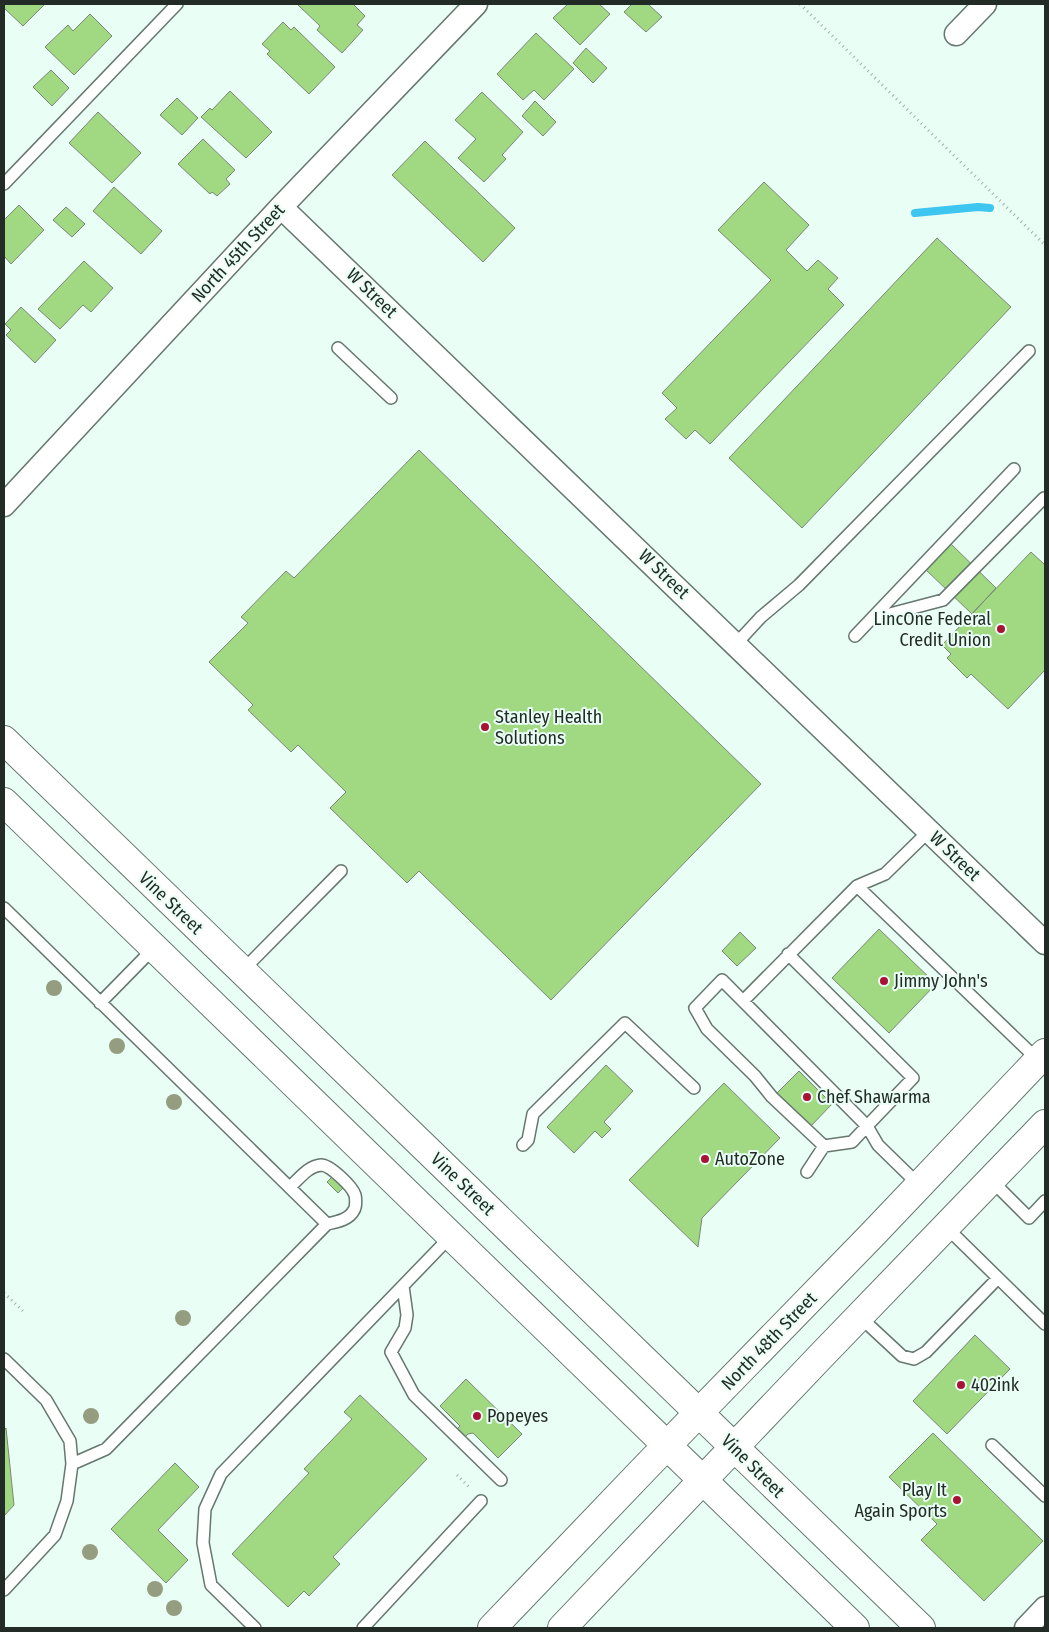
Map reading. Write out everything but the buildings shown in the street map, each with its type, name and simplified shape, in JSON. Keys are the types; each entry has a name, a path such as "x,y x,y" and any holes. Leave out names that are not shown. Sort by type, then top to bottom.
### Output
{"main road":[{"name":"Vine Street","path":"4,740 921,1628"},
{"path":"4,802 855,1628"},
{"name":"North 48th Street","path":"492,1628 1042,1057"},
{"path":"562,1628 945,1226 1045,1124"}],"street":[{"name":"North 45th Street","path":"4,506 281,207 476,4"},
{"path":"956,34 985,4"},
{"name":"W Street","path":"281,207 1045,943"},
{"path":"1026,1628 1045,1608"}],"lane":[{"path":"4,184 177,4"},
{"path":"338,348 391,398"},
{"path":"736,644 761,617 799,585 1028,351"},
{"path":"855,636 1014,469"},
{"path":"871,620 943,600 1044,498"},
{"path":"743,1001 857,886 886,874 929,831"},
{"path":"242,972 341,870"},
{"path":"857,886 1042,1057"},
{"path":"4,908 327,1224"},
{"path":"100,1003 154,948"},
{"path":"788,954 913,1078 852,1142 824,1146 807,1172"},
{"path":"824,1146 772,1097 755,1076 707,1029 695,1008 722,980 867,1126 878,1145 919,1185"},
{"path":"524,1145 528,1140 532,1114 625,1023 694,1088"},
{"path":"72,1464 106,1449 327,1224 345,1219 354,1211 356,1202 355,1195 351,1189 331,1168 323,1165 309,1169 290,1187"},
{"path":"991,1180 1029,1218 1045,1201"},
{"path":"945,1226 1045,1324"},
{"path":"255,1628 212,1585 203,1543 205,1509 221,1474 451,1236"},
{"path":"859,1316 902,1356 914,1359 926,1352 998,1278"},
{"path":"403,1286 407,1315 405,1328 391,1352 414,1395 501,1480"},
{"path":"4,1359 46,1400 70,1441 72,1464 67,1501 55,1535 4,1590"},
{"path":"992,1445 1045,1496"},
{"path":"363,1628 478,1496"}],"path":[{"path":"800,4 1045,245"},
{"path":"4,1293 24,1312"},
{"path":"457,1475 478,1496"}],"waterway":[{"path":"915,213 978,207 990,208"}],"place":[{"name":"LincOne Federal Credit Union","path":"1001,629"},
{"name":"Stanley Health Solutions","path":"485,727"},
{"name":"Jimmy John's","path":"884,981"},
{"name":"Chef Shawarma","path":"807,1097"},
{"name":"AutoZone","path":"705,1159"},
{"name":"402ink","path":"961,1385"},
{"name":"Popeyes","path":"477,1416"},
{"name":"Play It Again Sports","path":"957,1500"}]}
